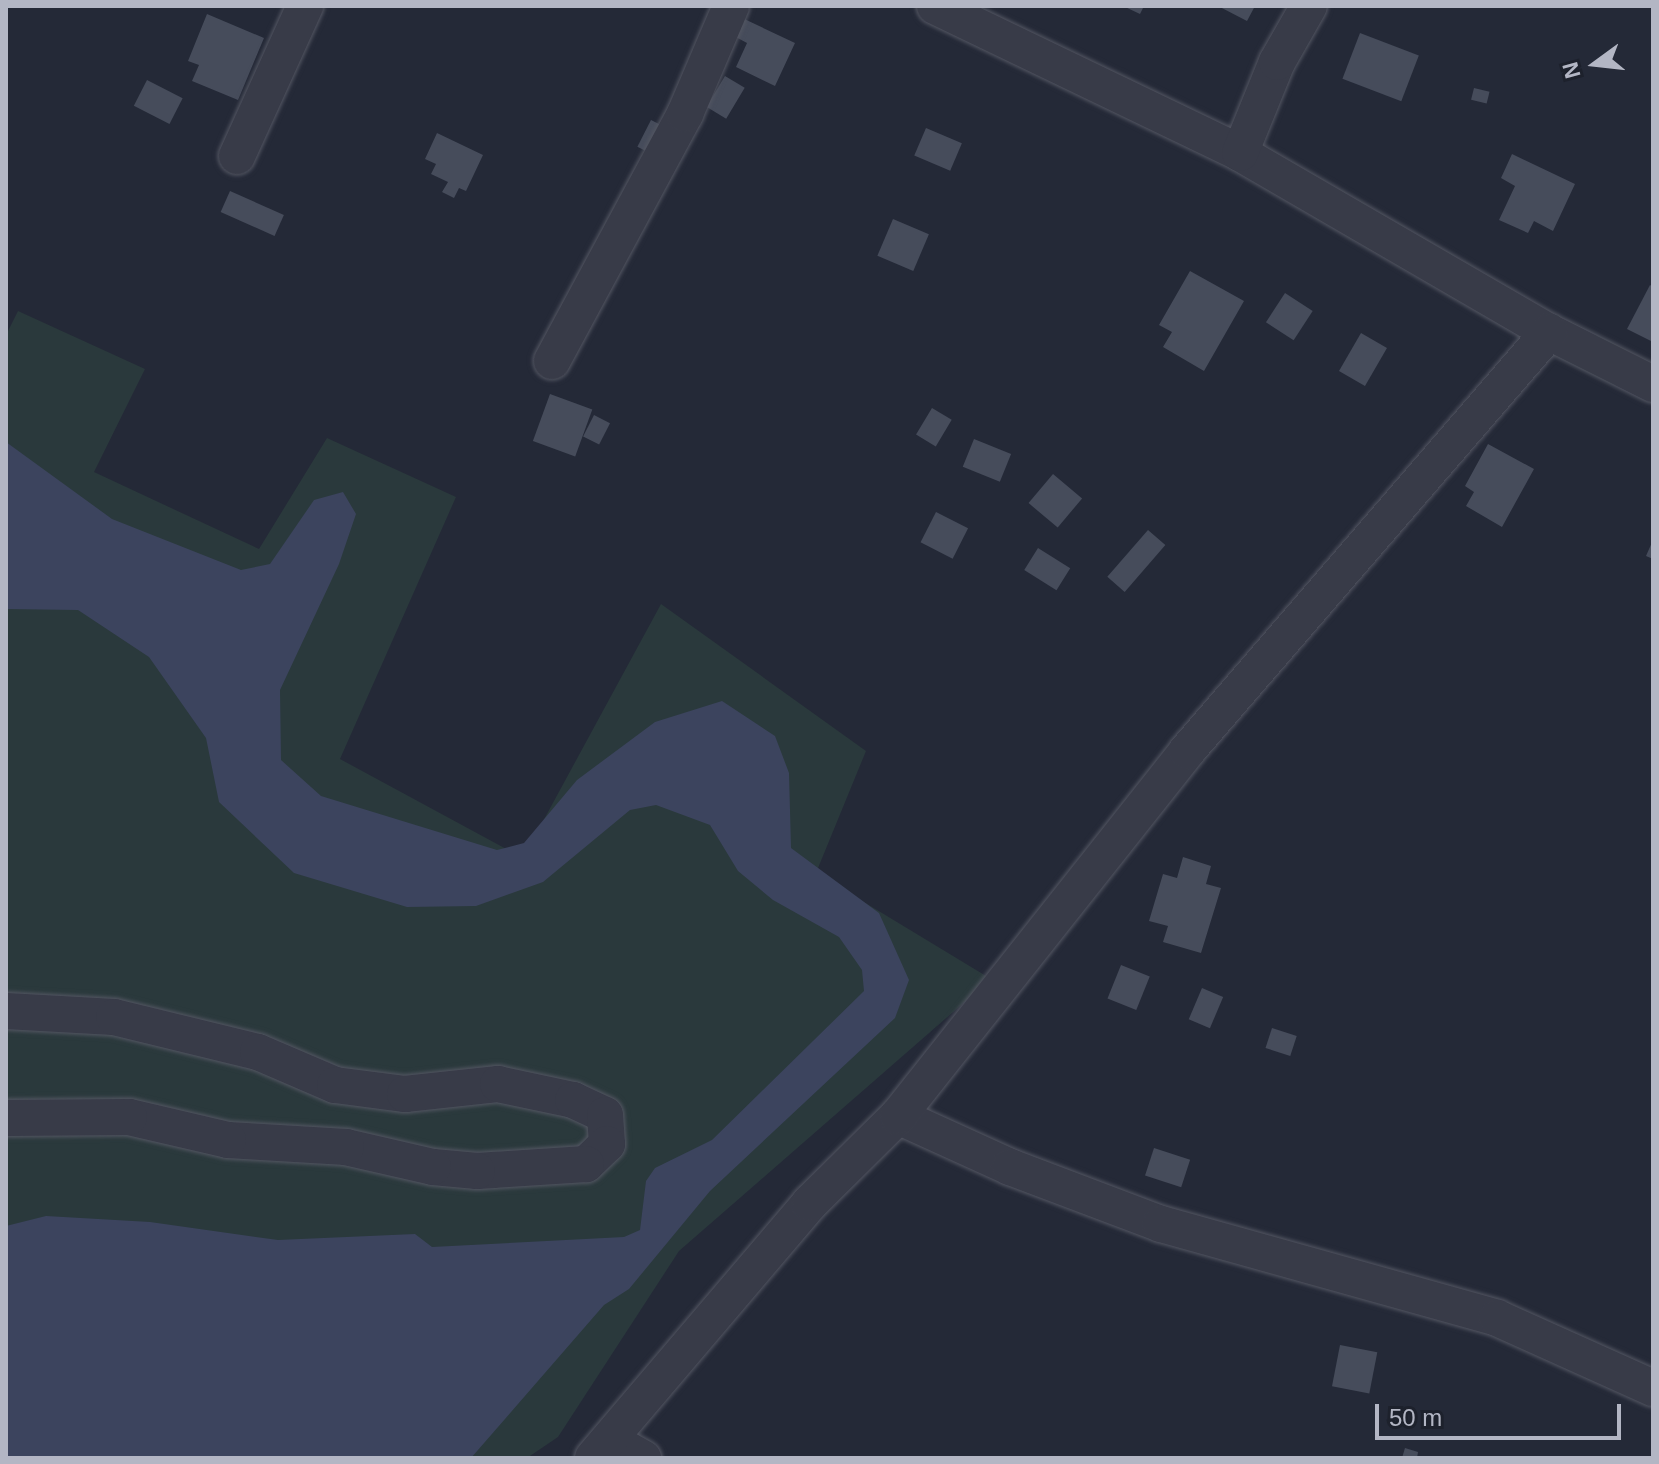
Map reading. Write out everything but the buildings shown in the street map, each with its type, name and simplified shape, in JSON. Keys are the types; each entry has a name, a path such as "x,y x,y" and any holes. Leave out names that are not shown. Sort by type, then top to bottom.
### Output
{"street":[{"path":"237,156 305,6"},
{"path":"552,361 685,114 731,6"},
{"path":"935,6 1240,153 1549,332 1653,384"},
{"path":"1240,153 1277,62 1309,6"},
{"path":"643,1458 601,1449 810,1203 898,1116 1187,751 1549,332"},
{"path":"6,1011 114,1017 258,1052 335,1085 405,1094 498,1084 573,1100 605,1115 607,1144 586,1164 477,1171 433,1167 346,1147 228,1140 129,1117 6,1118"},
{"path":"898,1116 1010,1167 1161,1224 1497,1318 1653,1388"}],"shaded area":[{"path":"18,311 145,369 94,472 259,549 327,438 456,497 340,759 523,858 661,604 866,751 816,873 991,979 679,1251 558,1437 527,1458 6,1458 6,335"}],"water":[{"path":"6,442 112,519 241,570 270,564 314,500 343,492 356,514 339,564 280,690 281,760 321,796 497,850 524,843 577,780 655,722 722,701 775,736 789,773 791,848 879,913 909,980 895,1018 710,1191 629,1289 604,1305 471,1458 6,1458 6,1226 46,1216 150,1222 278,1240 415,1234 432,1247 624,1237 640,1230 646,1181 655,1168 712,1140 864,991 862,970 839,937 773,900 738,871 710,825 656,805 630,810 543,882 476,906 407,907 294,873 219,802 206,738 149,657 78,610 6,609"}]}
